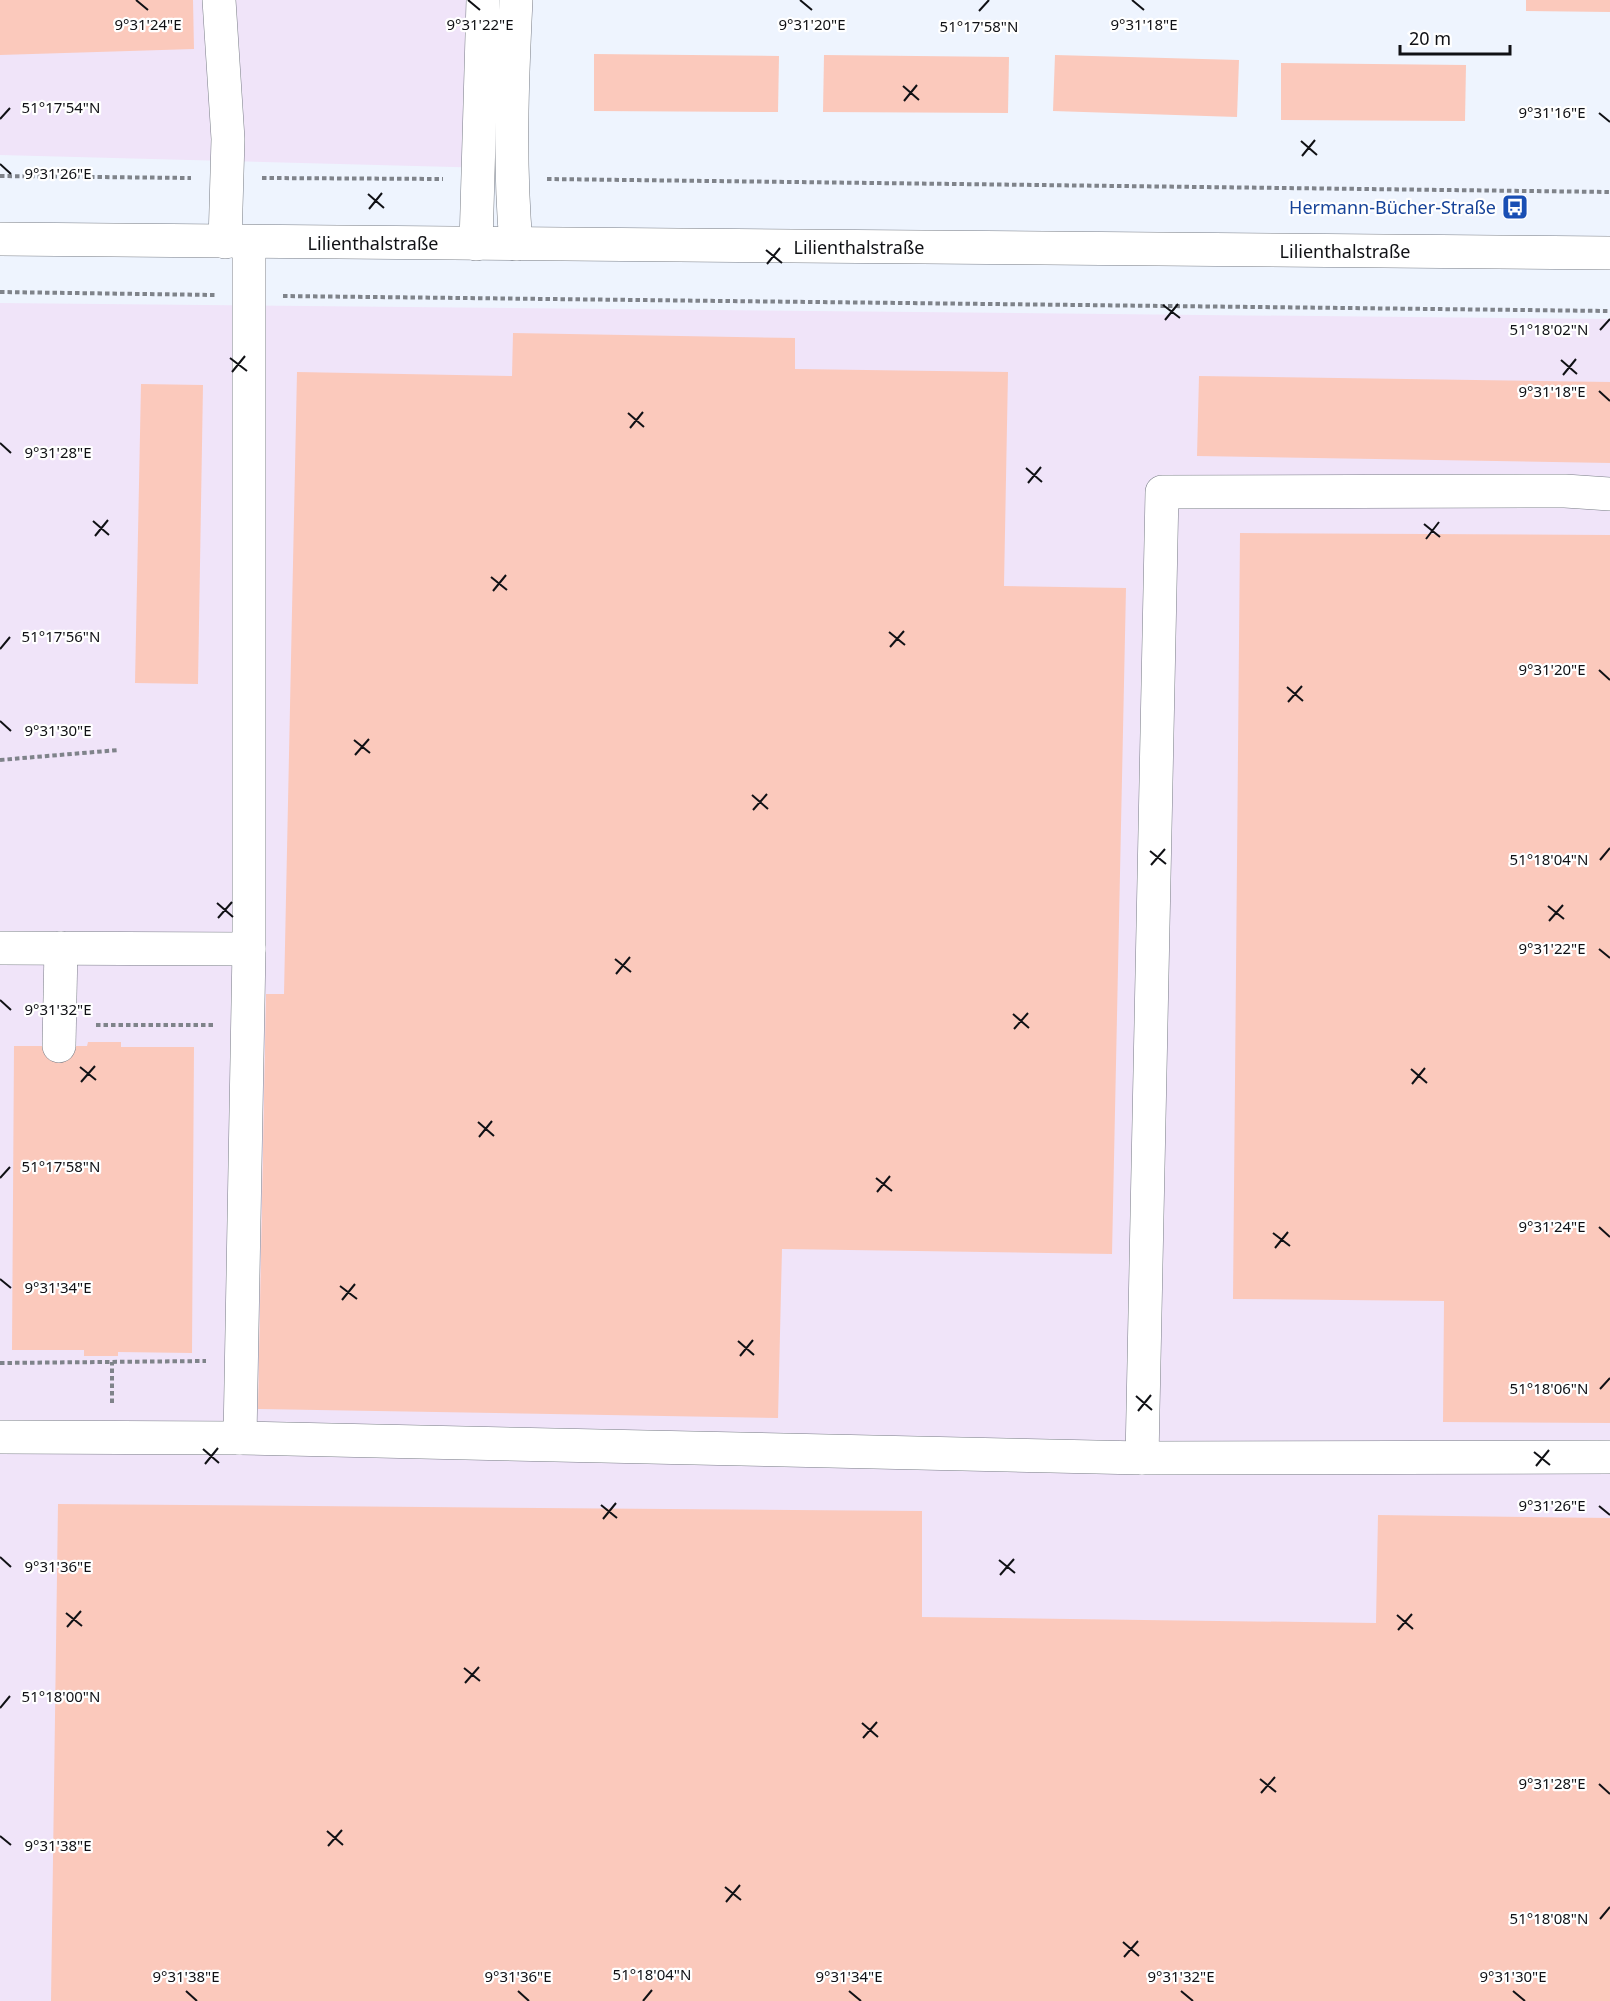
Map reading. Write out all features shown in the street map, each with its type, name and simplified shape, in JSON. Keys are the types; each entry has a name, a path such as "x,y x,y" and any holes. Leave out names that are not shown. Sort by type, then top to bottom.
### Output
{"main road":[{"path":"219,0 228,139 227,178 248,296 249,949 240,1438"},
{"path":"476,244 483,0"},
{"path":"516,0 510,114 510,179 516,244"},
{"name":"Lilienthalstraße","path":"0,239 1610,253"},
{"path":"1142,1458 1162,492 1565,491 1610,494"},
{"path":"0,948 249,949"},
{"path":"59,1046 61,948"},
{"path":"0,1437 240,1438 1142,1458 1610,1457"}],"path":[{"path":"0,176 477,179"},
{"path":"510,179 1610,192"},
{"path":"0,292 1610,311"},
{"path":"0,760 119,750"},
{"path":"96,1033 96,1024 248,1025"},
{"path":"0,1363 213,1361"}],"shaded area":[{"path":"0,0 533,0 525,130 527,169 0,155"},
{"path":"0,303 1610,319 1610,2001 0,2001"}],"building":[{"path":"0,0 193,0 194,49 0,55"},
{"path":"1526,0 1610,0 1610,12 1526,11"},
{"path":"594,54 779,56 778,112 594,111"},
{"path":"824,55 1009,57 1008,113 823,112"},
{"path":"1055,55 1239,60 1237,117 1053,111"},
{"path":"1281,63 1466,65 1465,121 1281,120"},
{"path":"513,333 795,338 795,369 1008,372 1004,586 1126,588 1112,1254 782,1249 778,1418 258,1409 266,994 284,994 297,372 512,376"},
{"path":"1199,376 1610,382 1610,463 1197,456"},
{"path":"141,384 203,385 198,684 135,683"},
{"path":"1240,533 1610,535 1610,1423 1443,1422 1444,1301 1233,1299"},
{"path":"88,1042 121,1042 121,1047 194,1047 192,1353 118,1352 118,1356 84,1356 84,1350 12,1350 14,1046 87,1046"},
{"path":"58,1504 922,1511 922,1617 1376,1623 1378,1515 1610,1518 1610,2001 51,2001"}],"place":[{"name":"Hermann-Bücher-Straße","path":"1515,207"}]}
